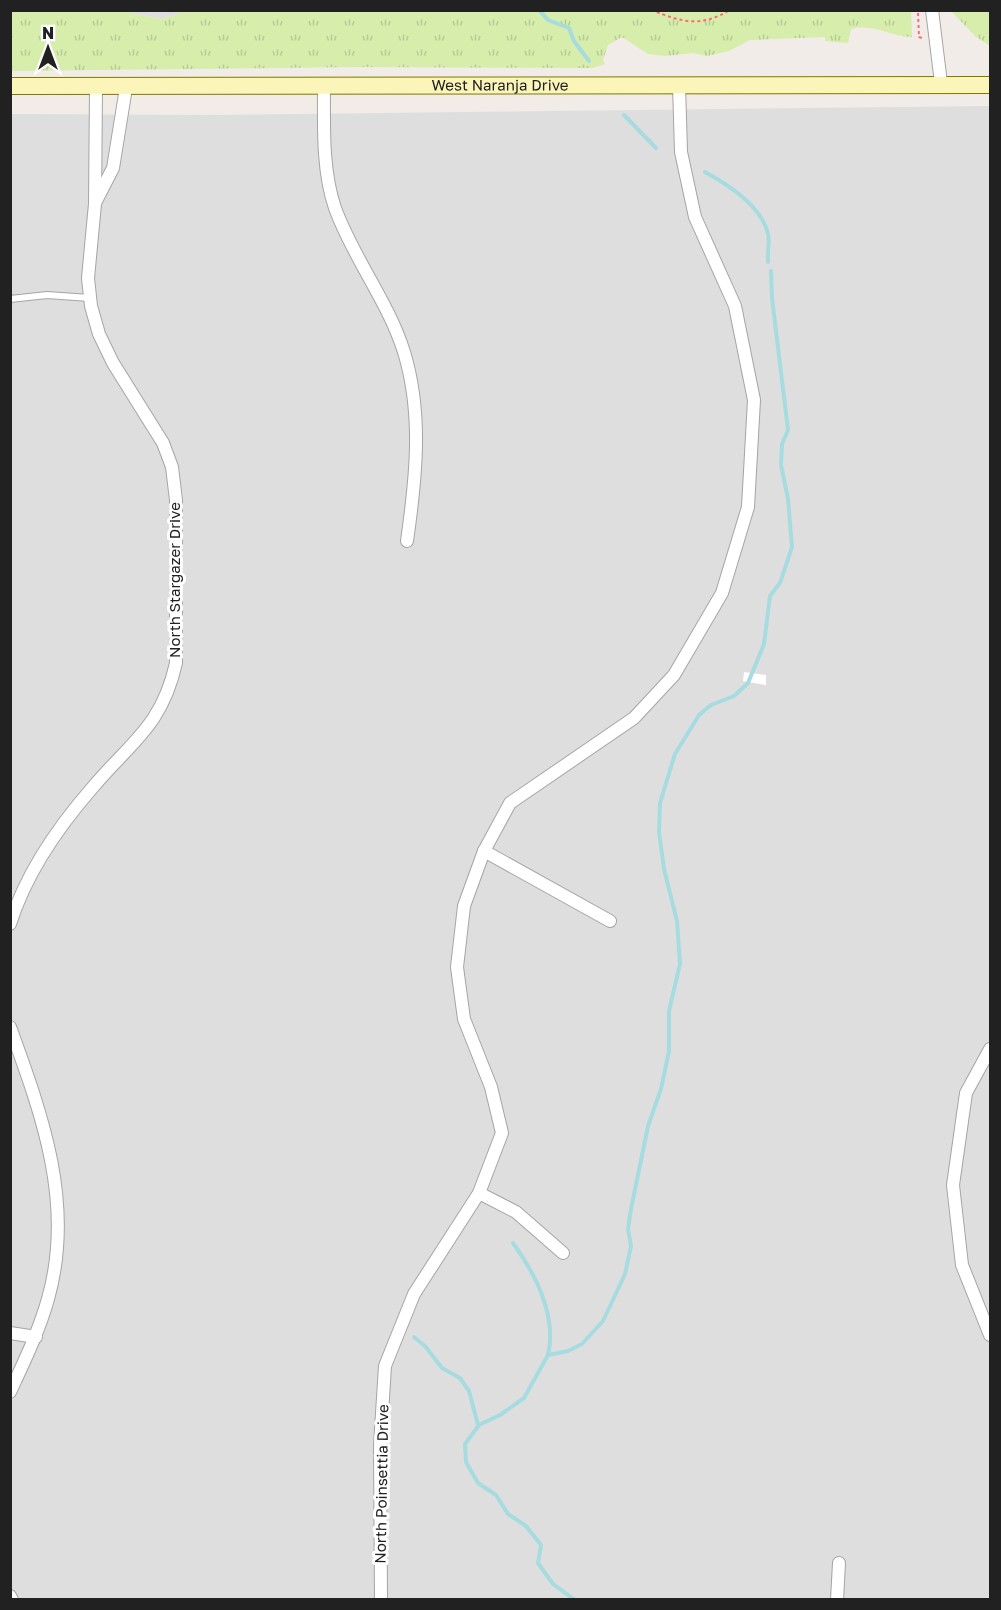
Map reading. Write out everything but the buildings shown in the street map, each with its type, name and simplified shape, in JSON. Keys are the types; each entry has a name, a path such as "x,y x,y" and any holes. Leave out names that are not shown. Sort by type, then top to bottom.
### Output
{"street":[{"path":"932,10 941,83"},
{"name":"West Naranja Drive","path":"10,86 126,88 941,83 990,85"},
{"name":"North Poinsettia Drive","path":"381,1599 380,1445 385,1366 414,1294 479,1193 502,1133 490,1087 464,1019 457,967 464,906 484,851 510,803 634,718 674,675 722,593 748,507 754,400 735,306 695,217 681,152 679,85"},
{"path":"324,86 326,156 335,207 389,316 410,375 415,404 416,434 413,496 407,541"},
{"name":"North Stargazer Drive","path":"10,924 16,904 38,860 94,786 145,732 159,712 170,688 176,663 176,500 172,467 163,443 113,363 99,334 90,298 89,251 95,204 96,88"},
{"name":"North Stargazer Drive","path":"95,204 113,168 126,88"},
{"path":"484,851 610,921"},
{"path":"10,1027 40,1107 55,1172 58,1208 56,1266 36,1337 10,1392"},
{"path":"990,1049 966,1093 953,1185 963,1265 990,1335"},
{"path":"479,1193 516,1212 563,1252"},
{"path":"10,1333 36,1337"},
{"path":"837,1599 839,1563"}],"lane":[{"path":"10,299 47,295 90,298"}],"path":[{"path":"651,10 685,22 703,23 730,10"}],"shaded area":[{"path":"121,11 241,11 182,12 163,19"},
{"path":"990,106 990,1599 11,1600 11,114 207,115"}],"green space":[{"path":"911,10 912,37 860,28 851,29 848,43 825,41 825,37 750,40 729,51 707,56 693,53 666,56 648,54 622,37 608,45 603,60 605,64 592,68 361,67 11,71 11,11 121,11 163,19 182,12"},
{"path":"951,11 990,11 990,46 975,36"}],"pier":[{"path":"744,672 766,675 766,685 743,681"}],"waterway":[{"path":"539,10 548,20 569,28 574,41 589,61"},
{"path":"624,115 656,148"},
{"path":"705,172 733,190 759,214 768,234 768,262"},
{"path":"575,1600 553,1584 538,1563 541,1545 526,1526 508,1514 496,1495 478,1483 466,1462 465,1444 479,1425 500,1415 524,1398 548,1355 568,1351 582,1344 603,1321 625,1274 631,1246 628,1229 631,1209 648,1126 661,1089 669,1051 669,1011 680,964 677,921 664,869 659,832 660,803 675,754 699,715 711,705 734,696 748,683 764,644 770,596 780,583 792,547 788,499 781,465 782,444 788,430 772,298 771,271"},
{"path":"513,1243 537,1282 547,1311 550,1326 548,1355"},
{"path":"414,1337 425,1346 442,1368 460,1378 469,1391 478,1425"}]}
